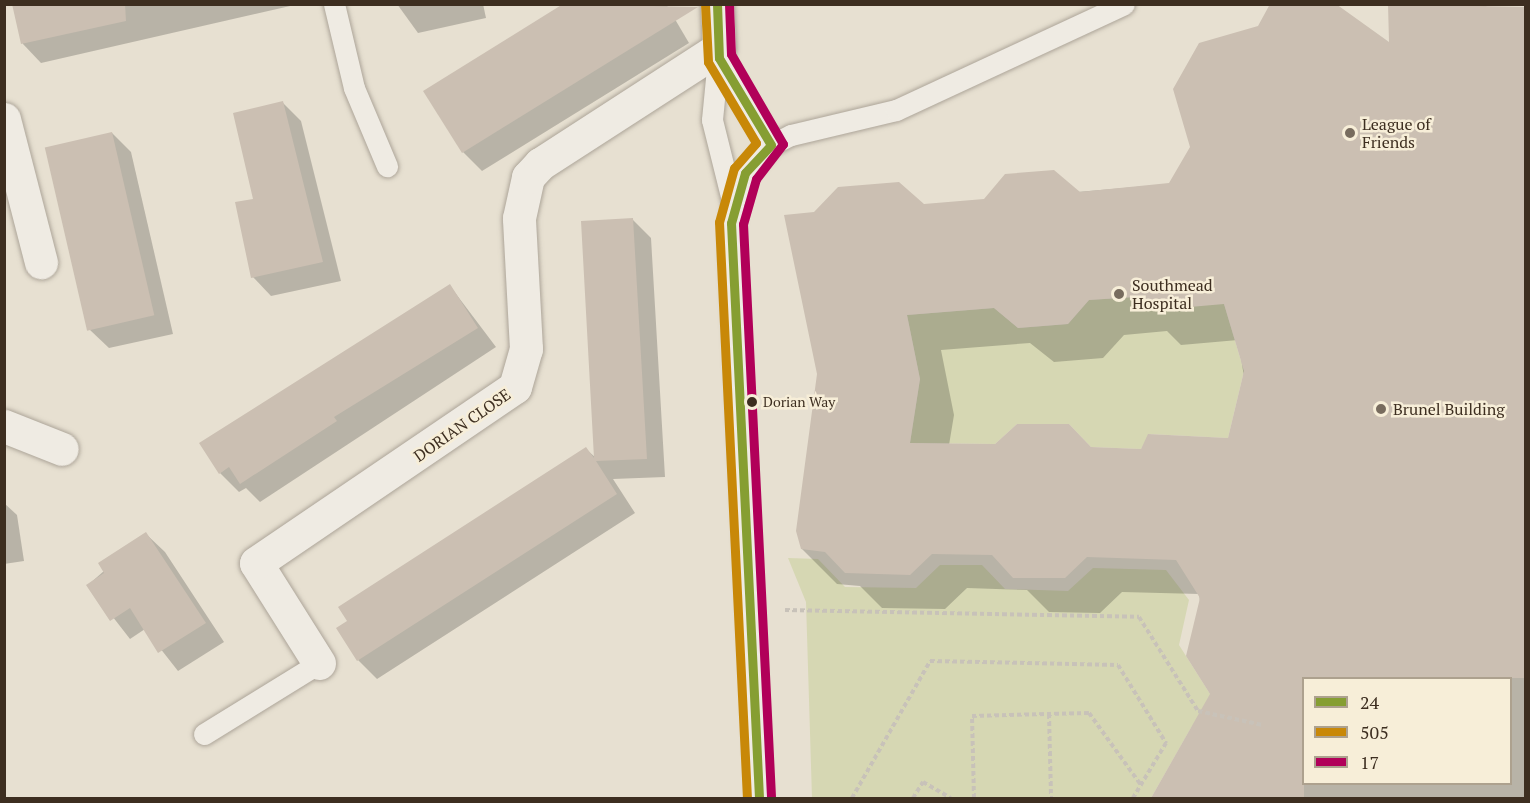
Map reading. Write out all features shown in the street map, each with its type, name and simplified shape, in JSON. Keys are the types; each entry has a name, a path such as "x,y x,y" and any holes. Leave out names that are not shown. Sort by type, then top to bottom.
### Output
{"street":[{"path":"717,4 719,53"},
{"name":"DORIAN CLOSE","path":"319,663 256,563 515,387 526,349 519,218 528,177 719,53"},
{"path":"4,119 41,262"},
{"path":"4,426 62,449"}],"lane":[{"path":"334,4 354,88 387,166"},
{"path":"733,204 745,173 771,145 791,135 896,111 1124,4"},
{"path":"719,53 771,145"},
{"path":"719,53 712,120 733,204 730,254 759,798"},
{"path":"204,734 319,663"}],"path":[{"path":"750,609 1139,617 1198,711 1262,725"},
{"path":"852,798 930,661 1118,665 1166,743 1133,798"},
{"path":"974,798 972,716 1089,713 1141,784"},
{"path":"1049,714 1051,798"},
{"path":"914,798 922,782 951,798"}],"green space":[{"path":"1135,297 1224,304 1244,371 1228,438 1149,434 1141,449 1091,447 1069,424 1017,424 995,444 910,443 920,379 907,315 994,308 1018,328 1068,324 1089,300"},
{"path":"788,558 818,559 845,587 916,588 940,565 982,565 1005,589 1068,591 1093,568 1166,570 1189,600 1179,645 1212,697 1253,740 1192,726 1151,798 812,798 806,602"}],"building":[{"path":"12,4 125,4 126,21 21,44"},
{"path":"563,4 698,7 462,153 423,91"},
{"name":"Brunel Building","path":"1270,4 1336,4 1389,42 1388,4 1526,7 1526,678 1302,677 1304,798 1151,798 1210,694 1186,656 1200,598 1176,560 1087,557 1065,578 1013,578 992,555 932,554 910,575 845,573 825,552 801,549 796,531 817,374 784,215 814,212 838,187 899,182 924,204 984,199 1005,174 1054,170 1080,192 1169,183 1190,147 1173,89 1199,43 1258,26","holes":["1135,297 1144,311 1224,304 1244,371 1228,438 1148,434 1141,449 1091,447 1069,424 1017,424 995,444 910,443 920,379 907,315 994,308 1018,328 1068,324 1089,300"]},
{"path":"283,101 323,262 251,278 235,202 253,199 233,113"},
{"path":"112,132 154,315 87,331 45,148"},
{"path":"633,218 647,459 596,461 617,494 357,661 336,628 347,621 338,607 586,447 594,458 581,221"},
{"path":"450,284 478,328 334,417 337,421 240,484 229,467 219,474 199,443"},
{"path":"146,532 206,623 158,653 130,608 110,621 86,585 104,573 98,563"}],"transit line":[{"name":"505","path":"705,4 708,62 756,143 734,168 719,222 747,798"},
{"name":"24","path":"717,4 719,58 771,145 745,173 731,223 759,798"},
{"name":"17","path":"729,4 731,54 783,144 756,179 743,224 771,797"}],"place":[{"name":"League of Friends","path":"1350,133"},
{"name":"Southmead Hospital","path":"1119,294"},
{"name":"Dorian Way","path":"752,402"},
{"name":"Brunel Building","path":"1381,409"}]}
